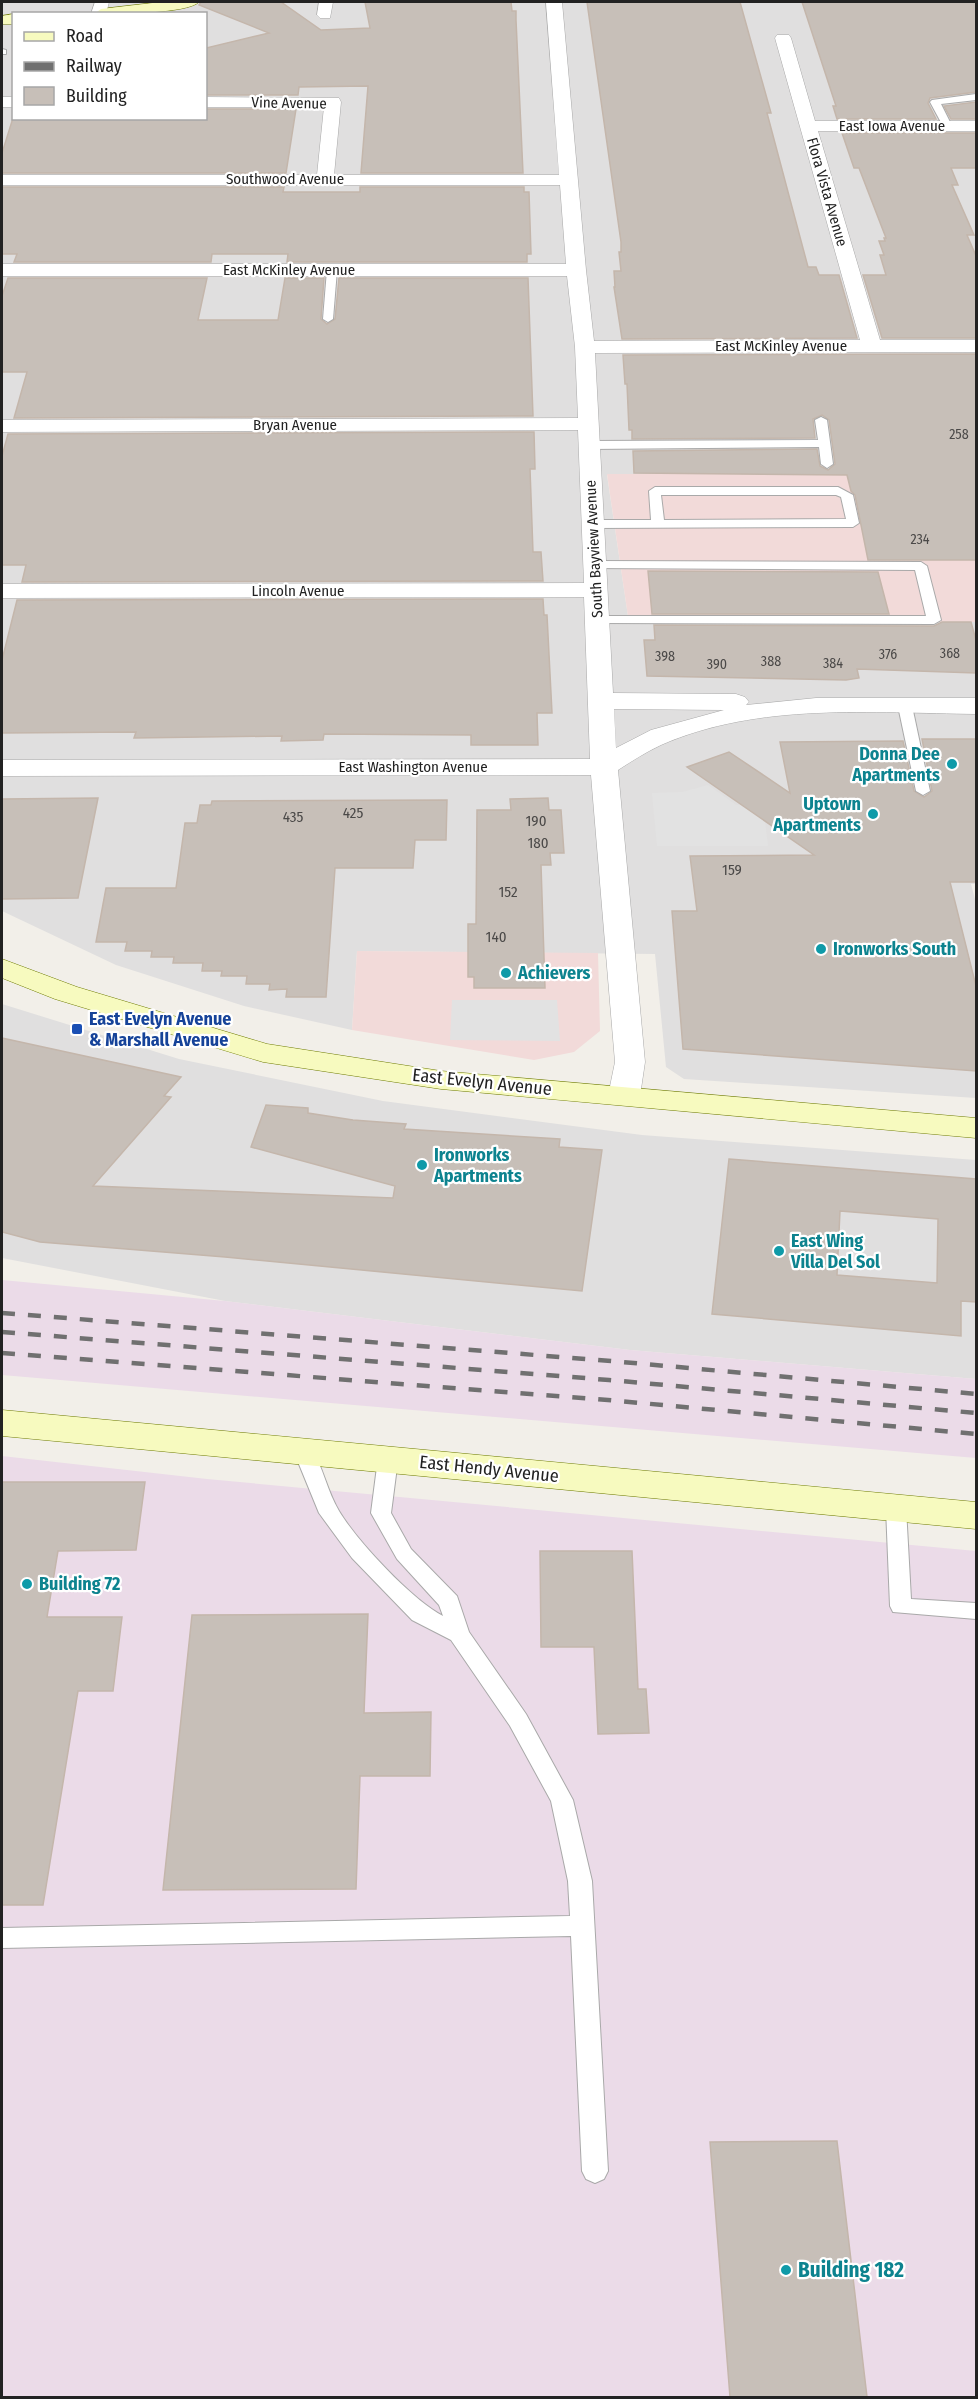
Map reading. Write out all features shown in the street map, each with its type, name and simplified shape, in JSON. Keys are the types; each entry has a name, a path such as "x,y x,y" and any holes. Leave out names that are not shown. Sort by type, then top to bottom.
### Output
{"street":[{"path":"114,12 191,2"},
{"name":"South Bayview Avenue","path":"554,2 576,270 585,347 604,766 630,1062 624,1096"},
{"name":"Flora Vista Avenue","path":"783,38 872,346"},
{"name":"Vine Avenue","path":"207,102 333,102 325,179"},
{"name":"East Iowa Avenue","path":"808,126 976,126"},
{"name":"Southwood Avenue","path":"2,180 569,180"},
{"name":"East McKinley Avenue","path":"2,270 576,270"},
{"name":"East McKinley Avenue","path":"585,347 976,346"},
{"name":"Bryan Avenue","path":"2,426 589,435"},
{"name":"Lincoln Avenue","path":"2,591 595,590"},
{"name":"East Washington Avenue","path":"602,701 729,701 813,706"},
{"name":"East Washington Avenue","path":"2,768 604,766 658,736 730,714 771,708 813,706 976,706"},
{"name":"East Evelyn Avenue","path":"2,968 66,993 263,1053 441,1080 976,1128"},
{"name":"East Hendy Avenue","path":"2,1423 976,1516"}],"lane":[{"path":"947,126 935,102 976,97"},
{"path":"328,319 332,270"},
{"path":"821,420 827,464"},
{"path":"589,435 824,443"},
{"path":"592,524 852,524 847,495 838,491 655,491 658,523"},
{"path":"595,565 921,566 934,620 597,619"},
{"path":"905,706 923,791"},
{"path":"304,1452 329,1513 360,1553 420,1614 459,1634"},
{"path":"388,1459 381,1513 404,1554 449,1602 459,1634 518,1720 562,1800 580,1881 595,2171"},
{"path":"896,1508 901,1606 976,1611"},
{"path":"2,1938 582,1926"}],"shaded area":[{"path":"2,2 976,2 976,474 607,475 629,623 976,622 976,884 971,884 976,903 976,1098 684,1079 666,1067 655,954 357,951 352,1030 244,1006 116,965 2,911"},
{"path":"607,474 976,474 976,622 629,623"},
{"path":"708,785 736,805 763,804 768,846 657,846 652,793 682,792"},
{"path":"357,951 598,953 600,1031 574,1052 534,1060 352,1030"},
{"path":"452,1000 557,1000 560,1041 450,1040"},
{"path":"2,1004 179,1059 383,1101 642,1135 976,1160 976,1379 630,1350 225,1301 2,1258"},
{"path":"2,1280 225,1301 630,1350 976,1379 976,1458 2,1375"},
{"path":"2,1456 207,1479 976,1551 976,2397 2,2398"}],"building":[{"path":"201,2 281,2 321,30 370,28 365,2 511,2 512,11 516,11 523,173 361,173 368,86 299,87 298,95 207,95 207,48 269,33 199,5"},
{"path":"587,2 740,2 771,113 767,113 808,267 816,267 819,275 839,275 857,338 622,339 614,287 614,271 621,271 619,252 621,252 621,242"},
{"path":"802,2 976,2 976,92 930,98 928,103 936,119 837,119 833,106 836,106"},
{"path":"976,102 976,119 951,119 944,106"},
{"path":"207,109 296,109 286,173 2,173 2,153 12,120 207,120"},
{"path":"842,133 976,133 976,168 951,168 958,185 952,185 974,235 967,235 976,256 976,338 882,338 863,275 886,275 880,255 884,255 879,241 885,241 884,238 886,238 859,168 854,168"},
{"path":"2,187 284,187 283,192 360,192 360,187 524,187 524,192 529,192 531,254 527,254 527,262 287,262 288,254 212,254 211,262 14,262 17,254 2,254"},
{"path":"8,278 207,278 198,320 278,320 285,278 324,278 321,319 327,324 335,319 339,278 528,278 533,416 14,418 27,372 2,372 2,296"},
{"path":"976,354 976,560 868,560 855,495 851,491 847,475 634,473 633,451 817,449 820,466 828,470 835,464 829,420 822,415 813,419 815,438 632,439 632,430 629,430 623,355"},
{"path":"534,432 535,469 530,469 533,552 541,552 543,581 22,582 26,565 2,565 2,456 8,434"},
{"path":"648,571 878,572 889,614 652,614"},
{"path":"543,599 544,615 547,615 552,713 537,713 538,745 471,745 471,735 324,734 323,740 281,741 282,736 134,738 136,732 2,733 2,660 17,600"},
{"path":"942,622 971,622 976,640 976,673 857,669 859,678 846,680 647,676 644,640 655,640 654,625 934,626"},
{"path":"922,739 976,739 976,882 950,882 976,986 976,1071 683,1049 672,911 697,911 690,856 814,855 687,767 729,752 790,793 780,742 903,741 914,791 924,797 932,791"},
{"path":"98,798 78,898 2,899 2,799"},
{"path":"548,798 549,810 561,810 564,853 550,853 551,865 541,865 545,988 474,988 474,977 468,977 468,924 476,924 477,810 511,810 510,799"},
{"path":"447,800 446,840 415,840 413,868 335,868 326,997 286,997 287,989 269,990 270,984 246,984 247,976 221,976 222,971 202,971 203,963 173,963 174,957 151,957 152,951 125,951 127,942 96,942 106,888 176,888 185,823 197,823 200,805 211,805 212,801"},
{"name":"Ironworks Apartments","path":"2,1038 181,1077 164,1096 171,1097 93,1186 393,1198 395,1186 251,1147 266,1105 308,1108 308,1113 353,1120 406,1124 404,1129 560,1139 559,1147 602,1150 582,1291 40,1242 2,1232"},
{"name":"East Wing Villa Del Sol","path":"729,1159 976,1179 976,1302 961,1301 961,1336 712,1314","holes":["840,1211 938,1219 937,1283 837,1275"]},
{"name":"Building 72","path":"2,1482 145,1482 136,1550 58,1551 47,1617 122,1617 113,1691 78,1691 43,1905 2,1905"},
{"path":"540,1551 632,1551 638,1689 646,1689 649,1733 598,1734 594,1647 541,1647"},
{"path":"368,1614 364,1713 431,1712 430,1776 360,1776 356,1889 163,1890 192,1615"},
{"name":"Building 182","path":"837,2141 867,2397 730,2397 710,2142"}],"railway":[{"path":"2,1313 611,1361 976,1394"},
{"path":"2,1332 609,1380 976,1413"},
{"path":"2,1353 608,1400 976,1434"}],"place":[{"name":"Donna Dee Apartments","path":"952,764"},
{"name":"Uptown Apartments","path":"873,814"},
{"name":"Ironworks South","path":"821,949"},
{"name":"Achievers","path":"506,973"},
{"name":"East Evelyn Avenue & Marshall Avenue","path":"77,1029"},
{"name":"Ironworks Apartments","path":"422,1165"},
{"name":"East Wing Villa Del Sol","path":"779,1251"},
{"name":"Building 72","path":"27,1584"},
{"name":"Building 182","path":"786,2270"}]}
